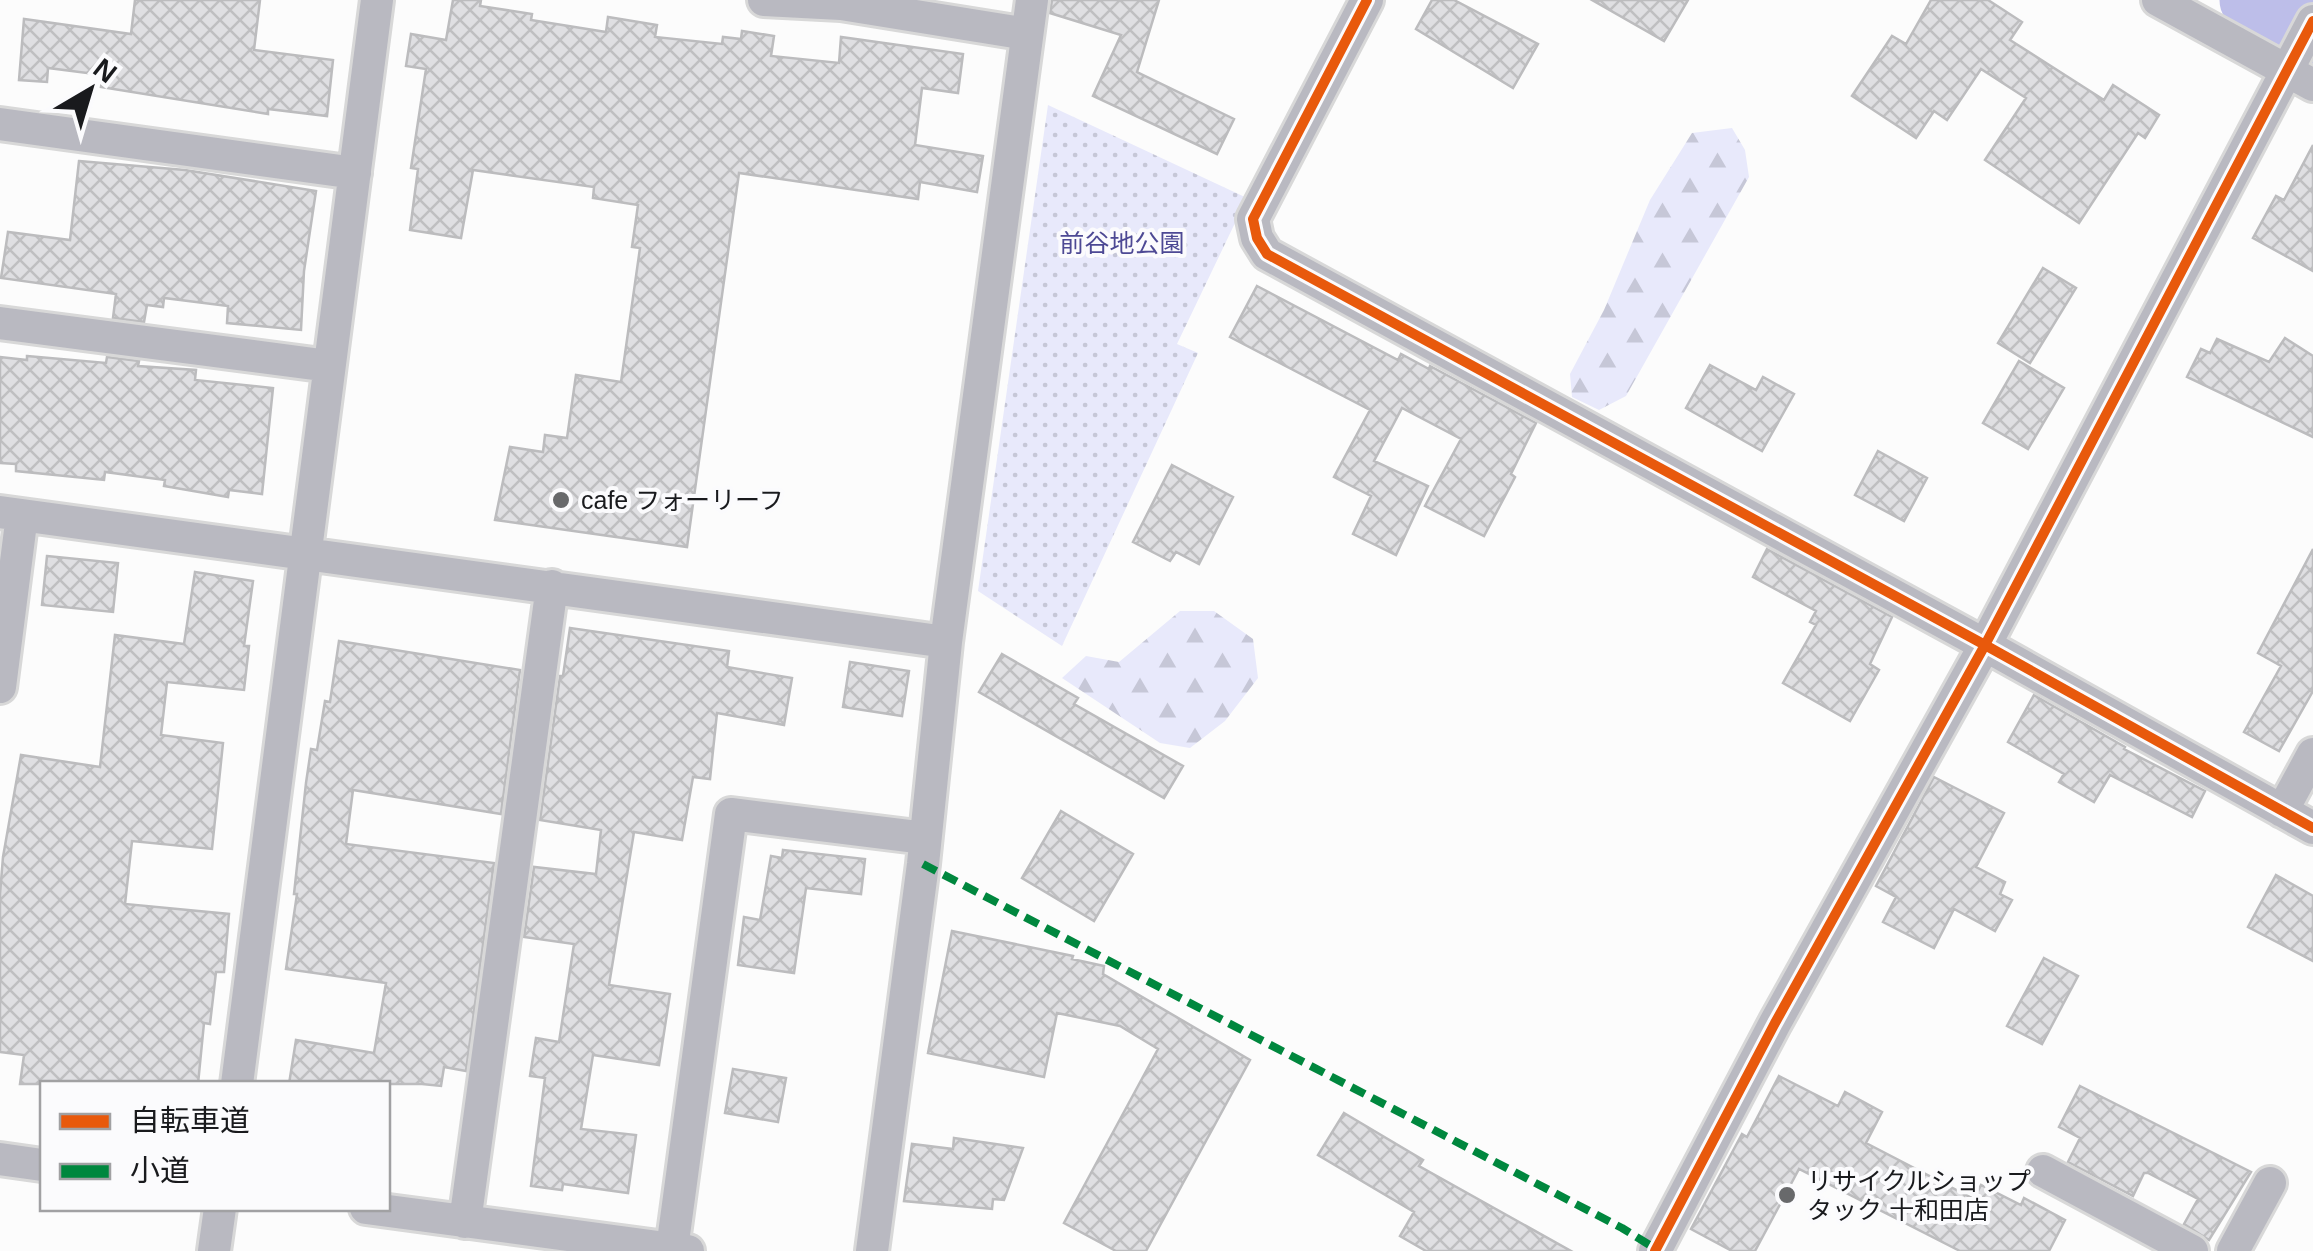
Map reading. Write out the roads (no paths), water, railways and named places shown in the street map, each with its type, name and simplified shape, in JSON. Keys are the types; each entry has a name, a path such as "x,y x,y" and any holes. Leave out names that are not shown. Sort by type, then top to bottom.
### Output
{"street":[{"path":"237,1081 377,0"},
{"path":"764,0 841,4 1027,34"},
{"path":"872,1251 946,642 1032,0"},
{"path":"1366,0 1253,219 1267,254 2313,828"},
{"path":"2158,0 2299,72"},
{"path":"1655,1251 1775,1023 2299,72 2313,21"},
{"path":"0,124 355,173"},
{"path":"0,323 329,366"},
{"path":"0,688 11,514 946,642"},
{"path":"465,1222 552,586"},
{"path":"2282,811 2313,754"},
{"path":"387,1211 680,1250 731,814 925,838"},
{"path":"0,1159 40,1164"},
{"path":"2043,1171 2192,1251"},
{"path":"2233,1251 2270,1184"},
{"path":"214,1251 220,1211"}],"waterway":[{"path":"2252,0 2313,32"}],"place":[{"name":"cafe フォーリーフ","path":"561,500"},
{"name":"リサイクルショップ タック 十和田店","path":"1787,1195"}],"park label":[{"name":"前谷地公園","path":"1122,243"}]}
